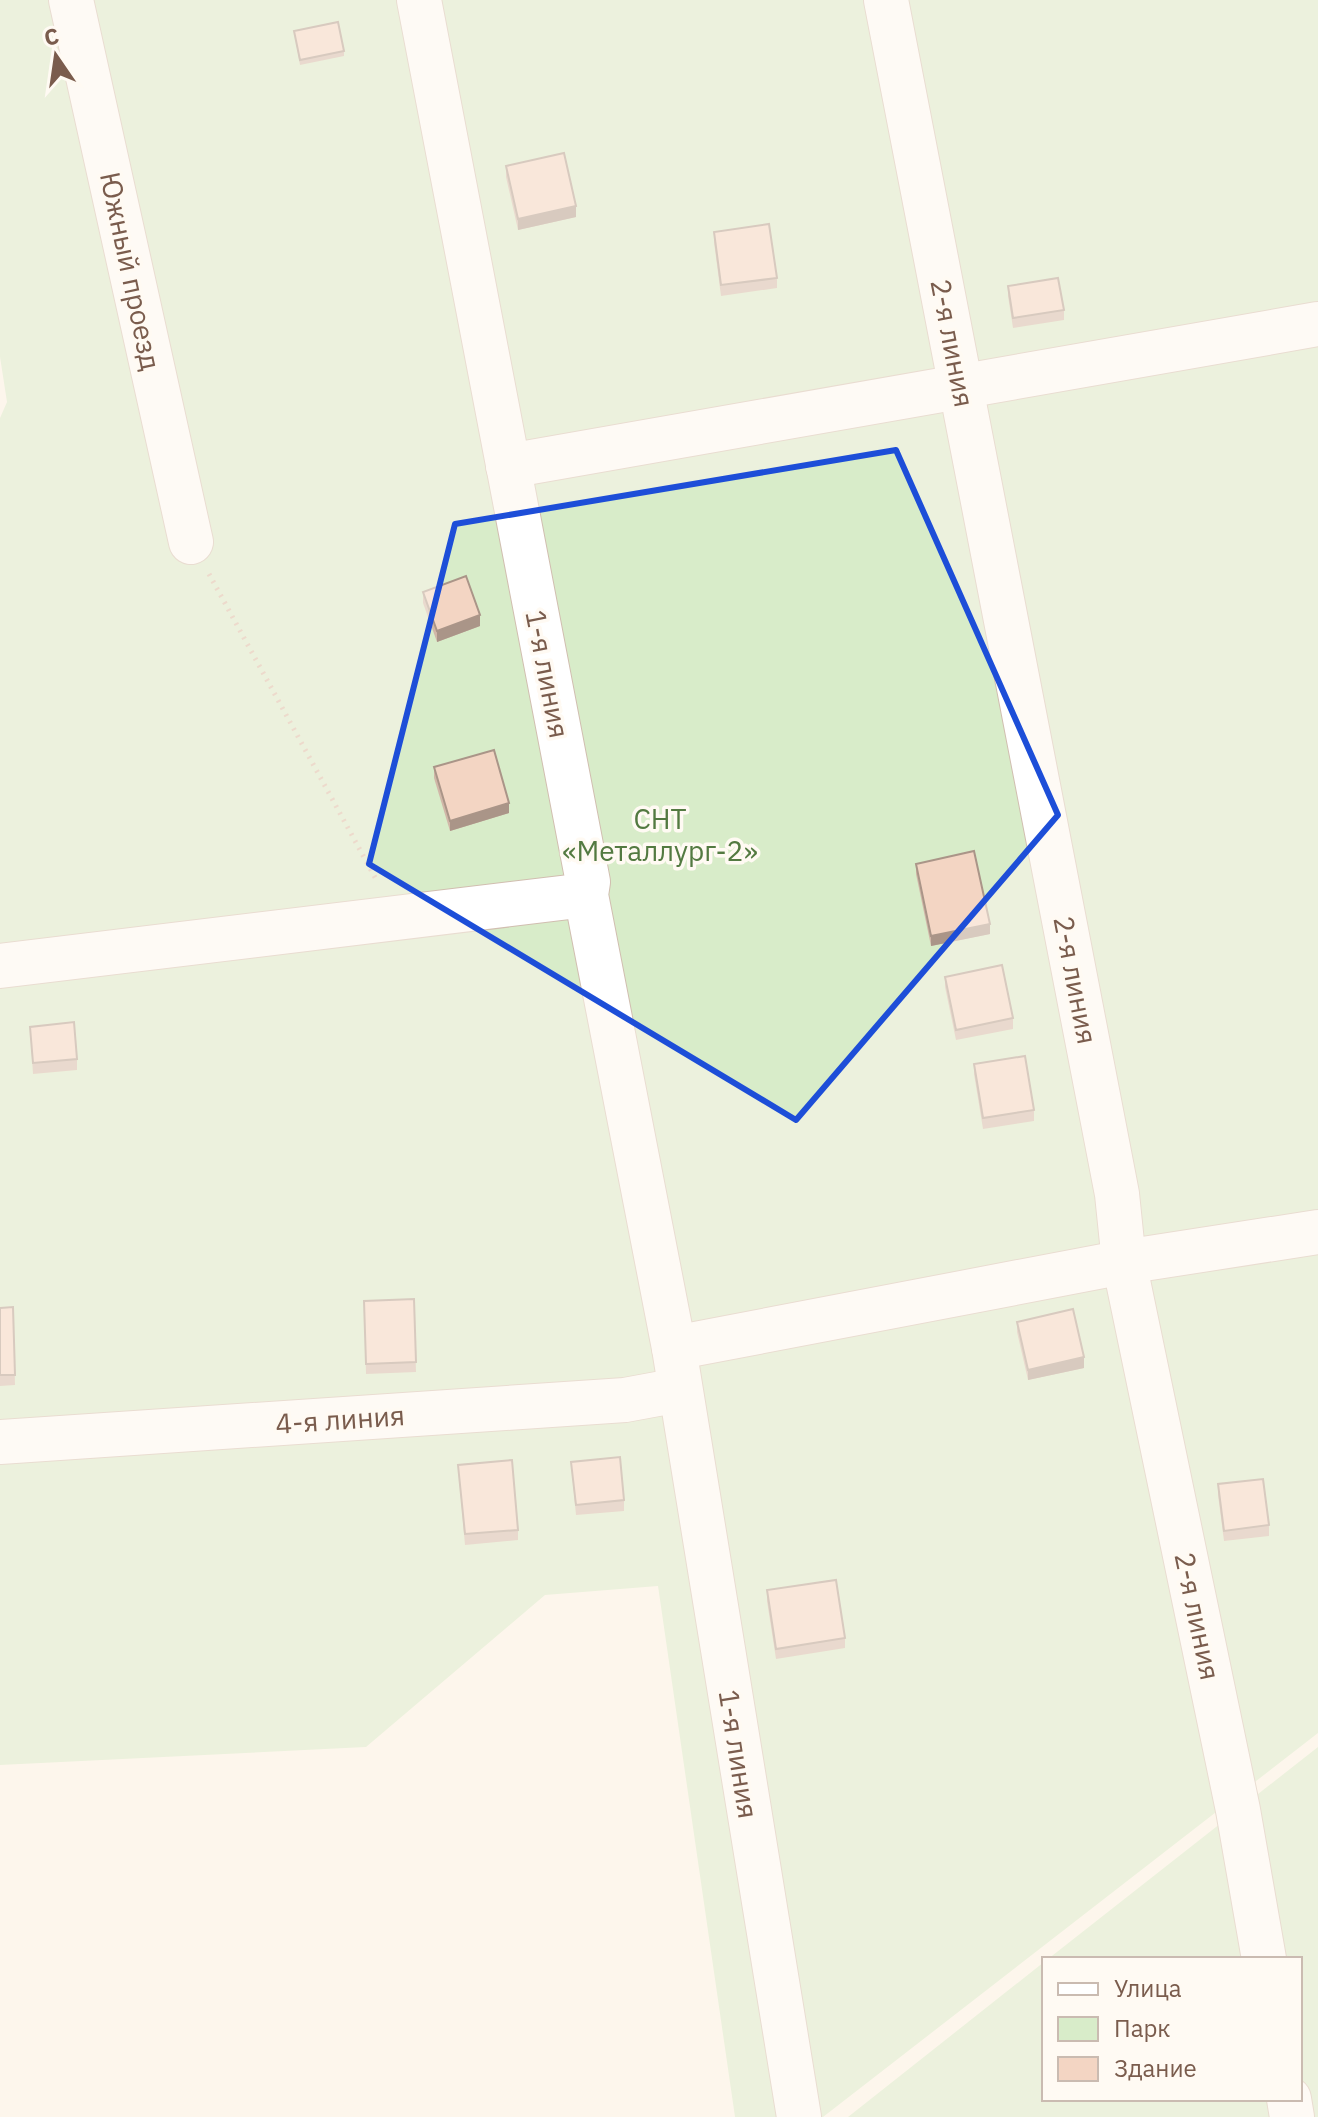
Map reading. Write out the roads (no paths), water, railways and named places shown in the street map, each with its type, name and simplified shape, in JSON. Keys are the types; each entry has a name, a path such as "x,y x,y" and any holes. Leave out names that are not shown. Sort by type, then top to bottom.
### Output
{"lane":[{"name":"Южный проезд","path":"71,0 191,542"},
{"name":"1-я линия","path":"419,0 588,882 586,895 676,1369 799,2117"},
{"name":"2-я линия","path":"886,0 1117,1194 1124,1262 1238,1810 1264,1957"},
{"path":"508,466 1318,324"},
{"path":"0,966 586,895"},
{"name":"4-я линия","path":"0,1442 625,1400 676,1369 1124,1262 1318,1232"}],"park label":[{"name":"СНТ «Металлург-2»","path":"660,834"}]}
